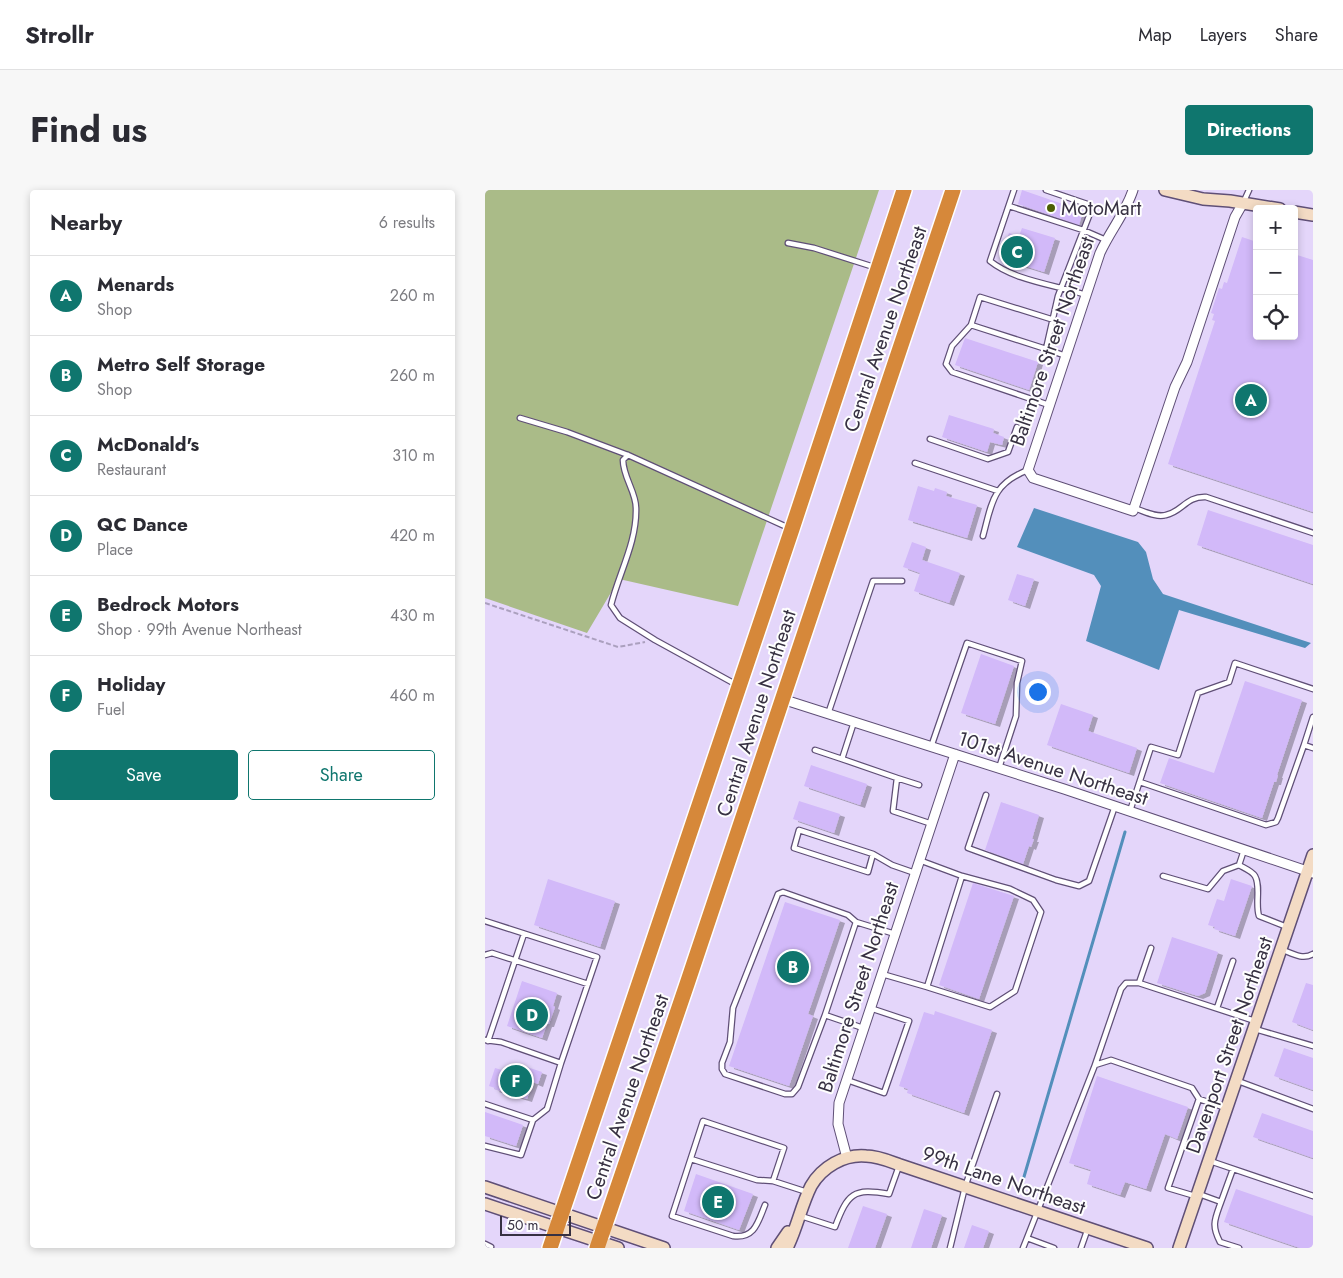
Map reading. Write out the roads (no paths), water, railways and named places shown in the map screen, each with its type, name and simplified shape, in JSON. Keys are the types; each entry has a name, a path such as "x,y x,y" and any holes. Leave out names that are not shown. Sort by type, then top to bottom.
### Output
{"highway":[{"name":"Central Avenue Northeast","path":"550,1248 904,190"},
{"name":"Central Avenue Northeast","path":"600,1239 953,190"}],"street":[{"name":"Baltimore Street Northeast","path":"1133,190 1106,240 1028,470 1033,478 1133,511 1134,508"},
{"path":"1165,190 1203,198 1230,200 1255,205"},
{"path":"1211,190 1230,200"},
{"path":"1134,508 1175,387 1187,362 1235,217 1243,203"},
{"path":"1298,213 1313,215"},
{"name":"101st Avenue Northeast","path":"782,699 1115,806 1310,872"},
{"name":"Baltimore Street Northeast","path":"847,1158 838,1124 839,1103 955,754"},
{"name":"Davenport Street Northeast","path":"1179,1248 1281,949 1310,872 1313,855"},
{"name":"99th Lane Northeast","path":"847,1158 867,1156 900,1165 1147,1248"},
{"path":"787,1248 809,1192 817,1177 826,1168 847,1158"},
{"path":"485,1188 561,1213 600,1239 618,1248"},
{"path":"485,1204 556,1228 600,1239 663,1248"},
{"path":"777,1248 786,1236 792,1223 801,1216"},
{"path":"795,1248 801,1216"}],"lane":[{"path":"1014,190 990,261 997,267 1031,280 1086,295"},
{"path":"1046,190 1090,205 1089,216 1058,296 1046,349"},
{"path":"1243,203 1249,190"},
{"path":"1009,206 1083,230 1106,240"},
{"path":"788,243 814,248 878,268"},
{"path":"1049,405 951,372 946,364 952,346 971,325 980,297 1054,320"},
{"path":"971,325 1066,356"},
{"path":"520,418 567,432 628,455 792,529"},
{"path":"930,440 988,459 1008,452 1017,427"},
{"path":"628,455 623,460 623,469 636,505 635,522 633,537 611,605 620,618 655,640 739,686"},
{"path":"915,463 998,491"},
{"path":"983,536 991,505 1004,482 1014,475 1028,470"},
{"path":"1134,508 1153,514 1167,515 1193,499 1206,497 1313,533"},
{"path":"828,714 873,581 902,581"},
{"path":"931,746 967,643 1021,661 1017,683 1017,716 999,768"},
{"path":"1130,811 1151,747 1178,755 1198,693 1229,682 1235,663 1313,689"},
{"path":"1140,782 1266,825 1276,822 1313,717"},
{"path":"842,759 854,722"},
{"path":"1304,745 1313,748"},
{"path":"815,750 919,785"},
{"path":"897,778 893,810 931,824"},
{"path":"986,795 968,848 1055,880 1079,886 1089,881 1115,806"},
{"path":"873,854 868,872 794,848 799,830 873,854 892,865 915,873"},
{"path":"1163,876 1208,889 1223,871 1239,864 1244,850"},
{"path":"882,974 990,1007 1015,991 1041,912 1033,900 1011,889 962,876 919,860"},
{"path":"1239,864 1254,875 1257,882 1256,908 1259,916 1289,928"},
{"path":"927,987 962,876"},
{"path":"856,922 825,1015 798,1087 792,1094 785,1094 725,1074 722,1069 722,1063 730,1042 733,1008 779,894 783,892 848,915 856,922 895,934"},
{"path":"485,921 597,958 547,1109 533,1120 521,1155 485,1146"},
{"path":"524,934 487,1041 501,1042 561,1063"},
{"path":"1139,984 1151,948"},
{"path":"1281,949 1299,956 1308,957 1313,954"},
{"path":"485,955 492,953 588,984"},
{"path":"1217,1008 1233,961"},
{"path":"1023,1248 1095,1066 1121,989 1126,983 1139,984 1217,1008 1313,1046"},
{"path":"846,1080 884,1093 909,1021 870,1008"},
{"path":"825,1015 863,1028"},
{"path":"1095,1066 1111,1060 1192,1088 1199,1099 1227,1108"},
{"path":"1237,1080 1313,1110"},
{"path":"950,1248 965,1187 997,1094"},
{"path":"1199,1099 1168,1188 1221,1202"},
{"path":"485,1104 533,1120"},
{"path":"765,1205 757,1225 749,1235 743,1238 672,1216 703,1121 784,1148 773,1181"},
{"path":"691,1159 757,1180 773,1181 809,1192"},
{"path":"1209,1161 1313,1196"},
{"path":"801,1216 835,1227 843,1206 854,1194 869,1191 889,1194 900,1165"},
{"path":"1233,1169 1214,1222 1215,1232 1220,1242 1239,1248"},
{"path":"1081,1248 1088,1228"},
{"path":"1027,1238 1054,1248"},
{"path":"485,1244 490,1248"}],"water":[{"path":"1034,508 1138,542 1146,552 1153,579 1163,594 1311,643 1305,648 1179,610 1159,670 1086,641 1101,586 1094,575 1017,547"}],"waterway":[{"path":"1021,1187 1125,832"}],"place":[{"name":"MotoMart","path":"1051,208"},
{"name":"McDonald's","path":"1017,252"},
{"name":"Menards","path":"1251,400"},
{"name":"Metro Self Storage","path":"793,967"},
{"name":"QC Dance","path":"532,1015"},
{"name":"Holiday","path":"516,1081"},
{"name":"Bedrock Motors","path":"718,1202"}]}
